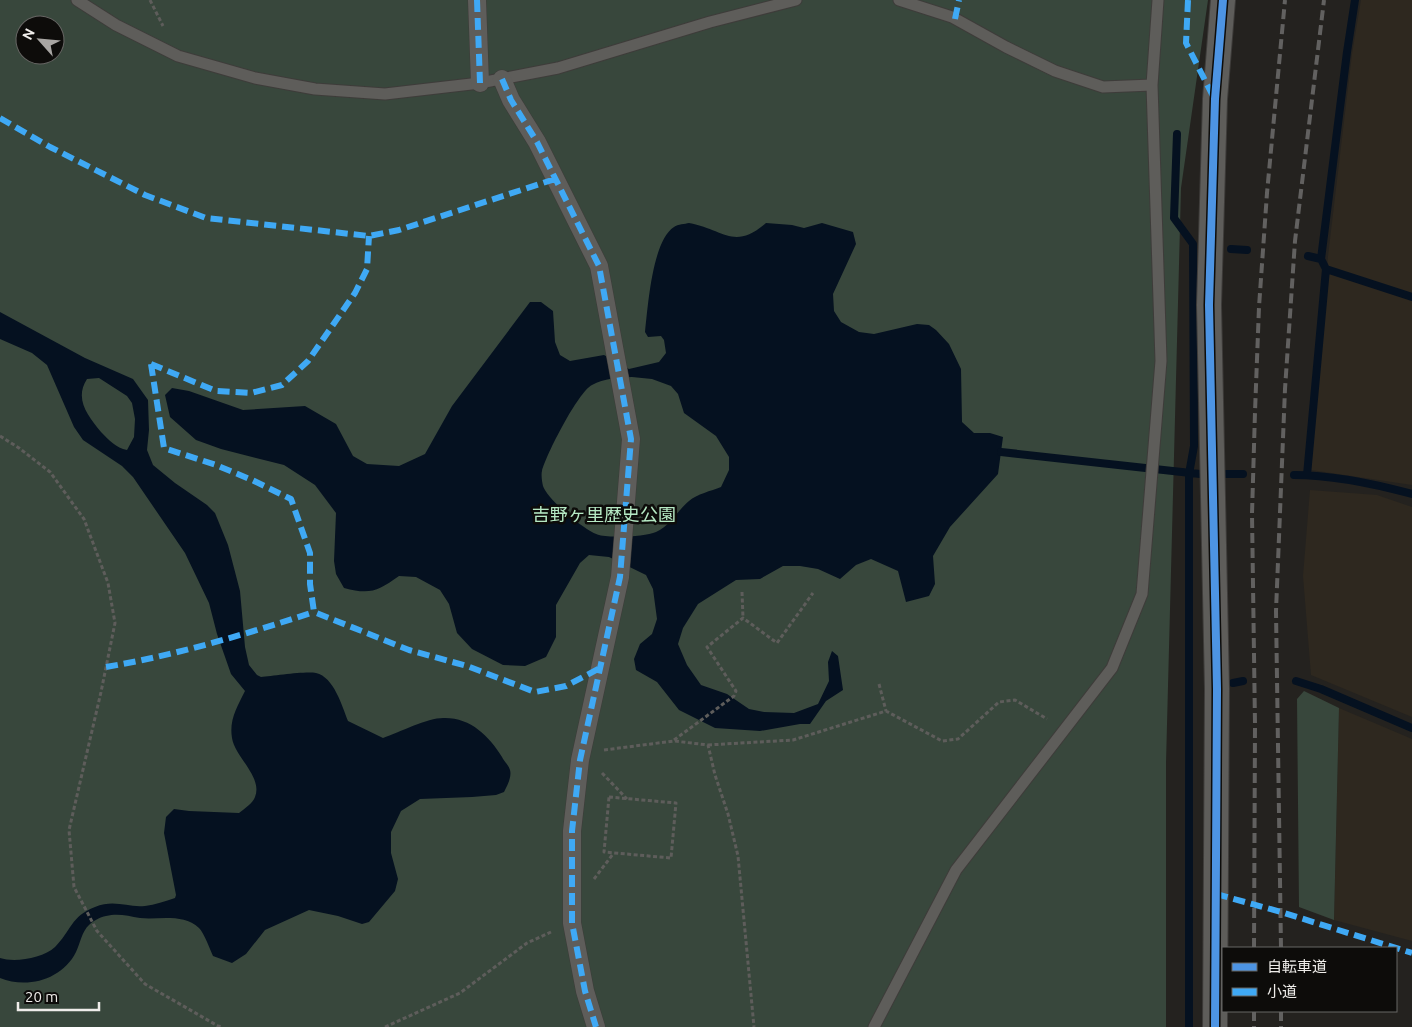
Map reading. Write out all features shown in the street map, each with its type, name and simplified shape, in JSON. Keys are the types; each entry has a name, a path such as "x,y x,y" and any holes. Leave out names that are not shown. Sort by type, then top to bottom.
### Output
{"street":[{"path":"477,0 480,82"},
{"path":"1215,1027 1216,689 1208,305 1215,99 1223,0"},
{"path":"502,79 511,100 537,142 599,266 631,439 620,577 582,753 572,831 572,923 586,991 596,1027"}],"lane":[{"path":"77,0 116,25 178,56 256,78 315,89 384,94 502,79 558,68 710,22 796,0"},
{"path":"899,0 952,17 1055,71 1103,87 1152,85"},
{"path":"874,1027 956,870 1112,668 1142,594 1161,361 1152,85 1158,0"}],"path":[{"path":"0,436 50,472 84,520 110,591 115,623 102,692 69,830 74,887 97,931 146,984 218,1026 223,1027"},
{"path":"742,592 743,618"},
{"path":"743,618 777,643 813,593"},
{"path":"674,741 734,696 736,691 707,647 743,618"},
{"path":"879,684 886,711"},
{"path":"582,753 674,741 708,745 793,740 886,711 942,741 958,739 999,702 1015,700 1064,730"},
{"path":"708,745 738,856 754,1027"},
{"path":"582,753 628,799 676,803 671,858 604,852 609,797 628,799"},
{"path":"385,1027 460,993 527,943 572,923"}],"shaded area":[{"path":"1361,0 1412,0 1412,485 1311,470 1328,256 1352,54"},
{"path":"1310,490 1377,495 1412,507 1412,717 1311,675 1303,576"},
{"path":"1339,708 1412,739 1412,941 1334,920"}],"green space":[{"name":"吉野ヶ里歴史公園","path":"0,0 1208,0 1181,188 1166,763 1166,1027 0,1027"},
{"path":"1304,691 1339,708 1334,920 1299,907 1297,699"}],"water":[{"path":"689,223 728,236 737,237 745,236 766,223 804,228 822,223 853,232 856,244 833,294 834,311 841,322 859,332 874,334 917,324 929,325 949,344 961,369 962,422 974,433 990,433 1003,437 998,474 950,527 933,556 935,584 929,596 906,602 898,571 871,559 856,565 840,579 818,569 783,566 760,579 736,580 698,604 683,628 678,644 687,665 701,685 727,694 749,709 764,712 794,713 818,704 829,681 828,662 832,651 838,656 843,690 826,701 810,724 760,731 715,728 679,710 657,682 636,670 634,659 640,644 652,634 657,619 653,589 646,575 609,557 589,555 580,563 556,605 556,637 546,657 525,666 503,665 472,649 457,633 449,604 440,590 416,577 399,576 379,588 367,591 344,588 336,574 334,561 336,513 315,485 284,465 221,449 196,440 170,417 165,395 172,388 189,391 243,410 305,406 336,424 353,456 367,464 399,466 425,454 452,406 530,302 541,302 553,311 555,342 560,355 570,361 604,355 629,369 659,362 666,353 664,340 661,336 648,337 645,332 652,275 661,246 667,235 674,227","holes":["616,378 652,379 671,386 678,394 684,413 716,436 729,457 729,470 721,487 692,499 666,526 656,532 628,536 593,533 577,522 546,492 542,478 545,463 571,411 586,390 592,385"]},
{"path":"0,312 85,358 133,379 148,400 149,430 147,450 153,465 215,513 228,545 240,591 245,647 249,665 257,675 261,677 316,673 322,676 332,686 348,721 383,738 414,725 438,718 463,721 485,735 509,767 509,781 504,792 496,795 472,797 420,799 401,811 391,832 391,853 398,879 395,891 369,922 362,924 338,916 309,910 265,930 246,954 232,963 213,956 201,930 186,920 110,915 99,918 89,925 70,962 53,975 43,980 21,983 0,978 0,958 21,960 36,957 50,951 76,919 95,907 109,904 145,906 175,898 164,833 166,817 174,809 239,813 255,797 256,790 252,775 234,745 231,731 233,719 245,691 231,674 217,634 209,603 185,553 133,477 122,466 83,440 74,427 47,365 32,353 0,339","holes":["99,378 127,396 132,403 135,419 134,437 127,450 113,443 101,432 87,413 82,400 83,386 87,379"]}],"waterway":[{"path":"1321,259 1355,0"},
{"path":"1177,134 1174,218 1193,244 1194,446 1189,474 1189,1027"},
{"path":"1231,249 1247,250"},
{"path":"1308,256 1321,259 1326,269 1412,297"},
{"path":"1307,475 1326,269"},
{"path":"1001,452 1200,474"},
{"path":"1226,474 1243,474"},
{"path":"1294,475 1353,481 1412,494"},
{"path":"1233,683 1243,681"},
{"path":"1296,681 1321,689 1412,728"}],"railway":[{"path":"1254,947 1255,725 1252,514 1255,412 1259,307 1267,193 1285,0"},
{"path":"1281,947 1276,611 1285,389 1295,241 1324,0"},
{"path":"1254,1012 1254,1027"},
{"path":"1281,1012 1281,1027"}],"marked path":[{"path":"477,0 480,83"},
{"path":"955,19 959,0"},
{"path":"1188,0 1186,43 1213,96"},
{"path":"502,79 511,100 537,142 599,266 631,439 620,577 580,760 572,831 572,923 585,991 596,1027"},
{"path":"0,118 50,147 145,195 206,218 369,236 399,230 555,179"},
{"path":"151,364 216,391 251,393 282,385 308,361 355,293 367,269 369,236"},
{"path":"151,364 164,448 216,465 291,499 310,553 310,584 314,612 409,650 467,666 535,692 566,686 600,668"},
{"path":"106,667 211,643 314,612"},
{"path":"1216,894 1393,947"},
{"path":"1397,948 1412,953"}],"cycle path":[{"path":"1215,1027 1217,689 1209,305 1215,99 1223,0"}]}
